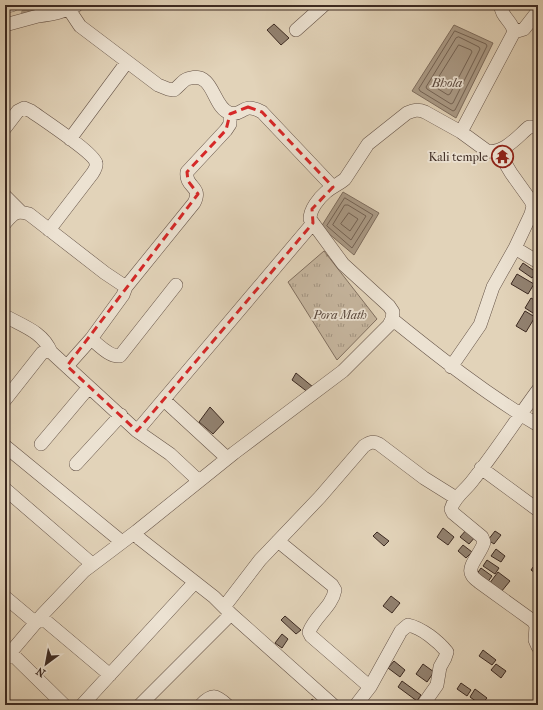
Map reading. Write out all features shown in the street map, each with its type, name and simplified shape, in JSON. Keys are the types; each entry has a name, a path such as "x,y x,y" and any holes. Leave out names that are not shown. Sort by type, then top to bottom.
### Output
{"street":[{"path":"5,6 12,5"},
{"path":"296,30 324,5"},
{"path":"501,5 500,9 513,27 514,32"},
{"path":"5,25 38,16 56,14 70,7 80,26 158,85 174,90 186,79 194,77 200,78 207,83 224,111 230,114 236,114 248,107 255,108 262,112 333,187"},
{"path":"461,132 514,32 524,28 538,11"},
{"path":"70,139 127,62"},
{"path":"5,128 18,111 24,108 31,111 94,158 96,164 95,169 49,230"},
{"path":"64,705 8,656 84,571 137,531 227,458 343,371 389,325 392,319 393,312 389,306 343,264 313,223 310,218 312,209 327,191 345,179 368,144 412,110 425,112 461,132 487,151 498,151 503,149 529,127 538,127"},
{"path":"67,366 91,339 123,295 126,287 194,203 197,197 197,192 186,177 187,172 226,130 230,124 230,114"},
{"path":"451,366 480,325 492,287 516,248 531,214 531,201 511,173 498,151"},
{"path":"5,196 21,212"},
{"path":"5,224 15,213 21,212 30,214 49,230 126,287"},
{"path":"137,431 313,223"},
{"path":"516,248 538,262"},
{"path":"91,339 111,355 120,356 176,285"},
{"path":"5,316 32,330 44,340 51,352 137,431 170,454 199,481"},
{"path":"392,319 451,366 538,425"},
{"path":"5,400 42,353 46,351 51,352"},
{"path":"41,444 90,387"},
{"path":"538,390 520,414 510,431 481,468 474,480 456,498 451,509 482,537 484,542 483,548 471,566 470,571 472,576 533,621 536,626 535,640 538,647"},
{"path":"164,400 227,458"},
{"path":"76,464 121,415"},
{"path":"140,705 227,610 260,560 320,497 364,446 373,441 379,444 424,478 456,498"},
{"path":"5,446 122,542"},
{"path":"481,468 538,510"},
{"path":"5,489 92,564"},
{"path":"137,531 137,535 140,539 214,597 334,705"},
{"path":"278,541 332,585 335,590 331,602 312,626 309,632 311,636 370,687"},
{"path":"82,705 195,582"},
{"path":"5,597 39,620 110,675"},
{"path":"356,705 370,687 401,631 408,625 416,627 443,647 447,652 440,667 437,685 422,705"},
{"path":"201,705 208,698 213,696 219,698 227,705"}],"highlighted area":[{"path":"248,107 262,112 333,187 312,209 313,223 137,431 67,366 198,194 188,181 187,172 226,130 230,114"}],"green space":[{"name":"Pora Math","path":"324,251 377,319 337,360 288,282"}],"water":[{"name":"Bhola","path":"454,25 493,43 456,118 412,91"},
{"path":"343,192 379,213 354,255 321,227"}],"building":[{"path":"274,24 289,38 281,45 267,30"},
{"path":"523,263 536,272 532,278 519,269"},
{"path":"517,274 534,284 528,294 511,284"},
{"path":"531,298 538,302 533,313 525,308"},
{"path":"525,311 535,317 526,332 516,326"},
{"path":"296,373 313,387 309,393 292,380"},
{"path":"210,407 224,422 213,434 199,422"},
{"path":"443,528 454,537 448,545 437,537"},
{"path":"467,529 476,536 469,544 460,537"},
{"path":"495,531 501,535 494,544 488,540"},
{"path":"377,532 389,541 384,546 373,536"},
{"path":"463,545 472,552 466,558 458,551"},
{"path":"496,549 505,556 501,562 491,556"},
{"path":"487,560 499,568 495,574 483,566"},
{"path":"536,563 538,565 538,575 531,570"},
{"path":"481,568 492,576 487,583 476,575"},
{"path":"498,572 510,581 501,592 489,584"},
{"path":"391,596 400,603 392,613 383,606"},
{"path":"285,616 301,630 296,634 281,620"},
{"path":"282,634 288,639 282,648 275,643"},
{"path":"483,650 496,660 492,665 479,656"},
{"path":"394,661 405,670 400,677 388,668"},
{"path":"423,664 434,672 427,682 416,674"},
{"path":"496,664 506,671 501,678 491,670"},
{"path":"402,681 421,695 417,701 398,687"},
{"path":"461,683 471,690 467,696 457,689"},
{"path":"475,689 487,698 481,705 470,697"},
{"path":"312,699 320,705 308,705"}],"waterway":[{"path":"26,13 53,5"}],"place":[{"name":"Kali temple","path":"503,157"}]}
